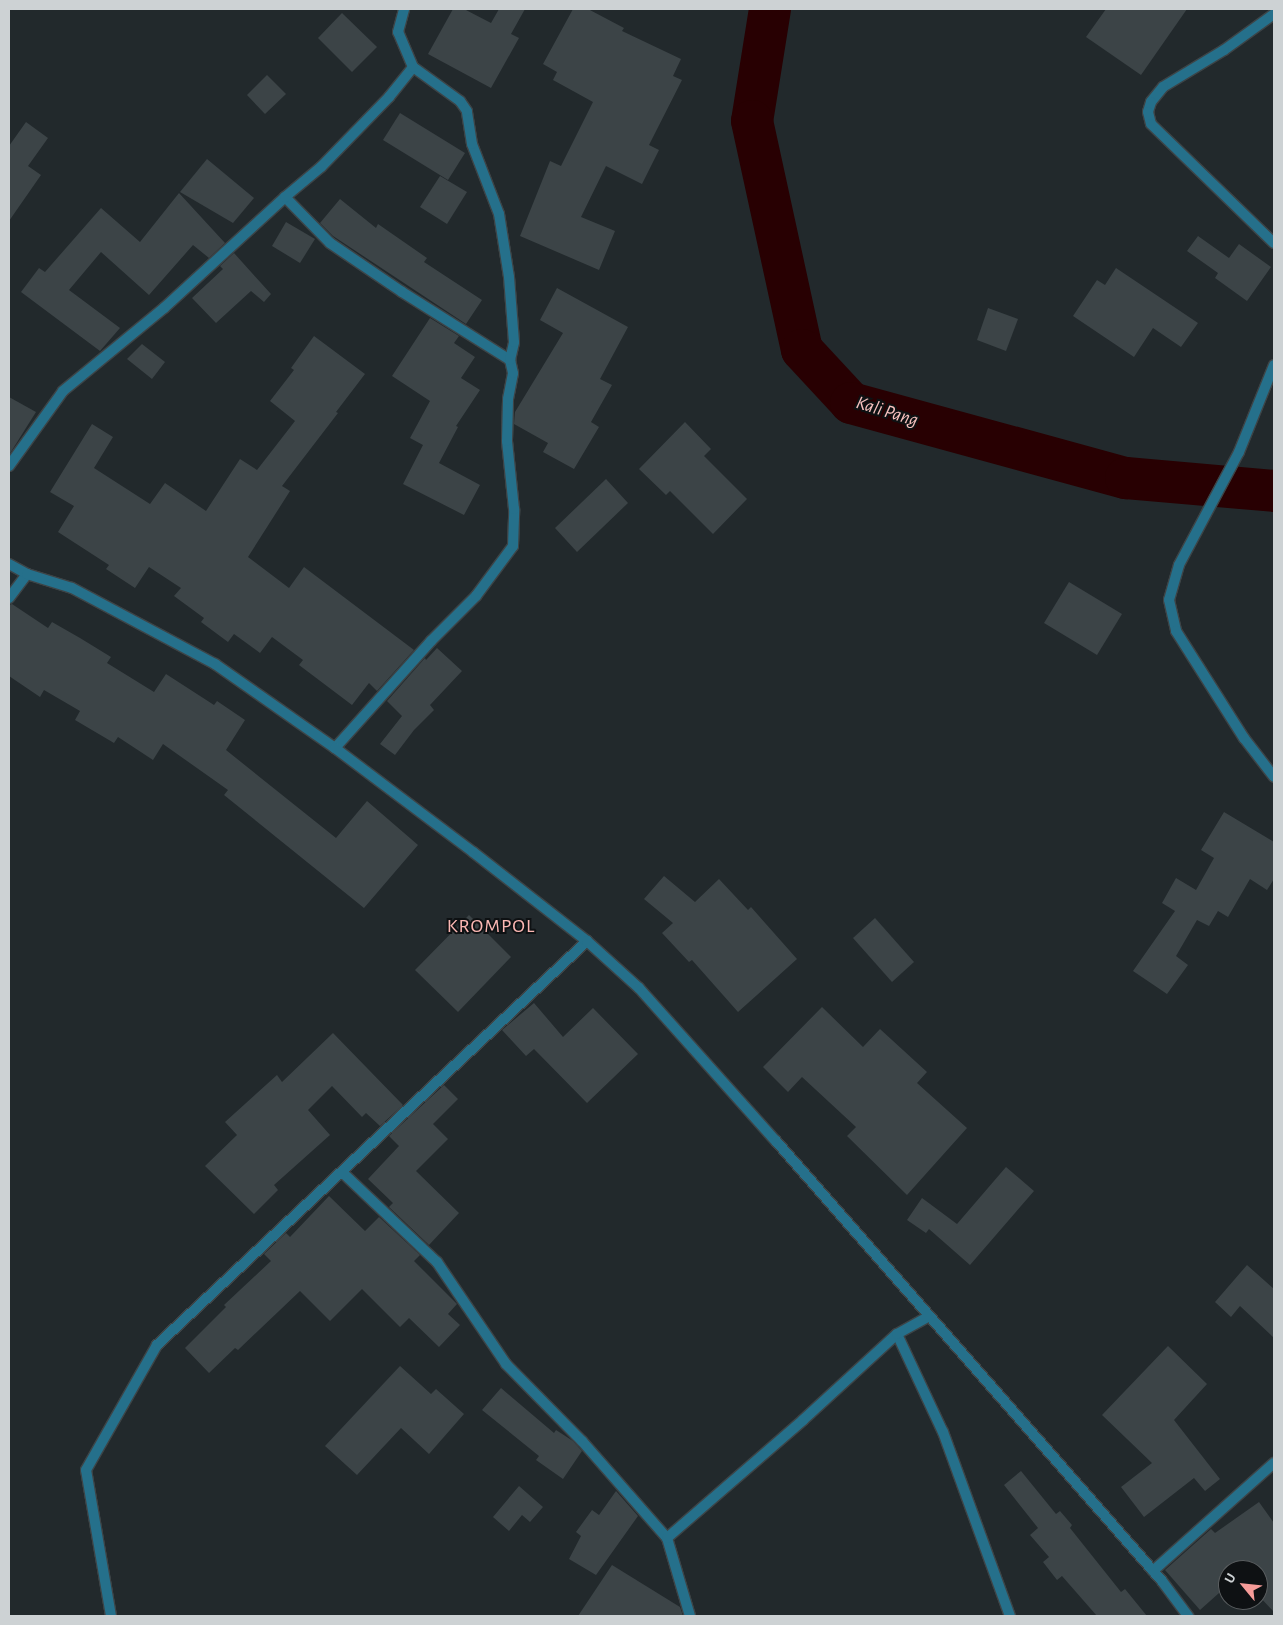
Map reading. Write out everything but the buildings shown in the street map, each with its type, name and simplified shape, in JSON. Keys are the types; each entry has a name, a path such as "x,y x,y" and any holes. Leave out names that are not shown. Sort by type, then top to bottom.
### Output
{"street":[{"path":"335,748 425,648 476,596 513,546 514,509 507,441 508,400 513,373 510,360 514,342 509,277 499,214 472,144 467,111 460,101 413,67 398,32 404,9"},
{"path":"1274,14 1224,50 1163,87 1151,102 1148,112 1151,124 1274,243"},
{"path":"9,466 63,391 164,308 285,197 321,167 389,97 413,67"},
{"path":"285,197 330,243 402,292 510,360"},
{"path":"1274,365 1239,452 1179,565 1169,600 1176,632 1244,738 1274,777"},
{"path":"9,564 27,574 72,588 215,664 335,748 466,846 586,941 639,988 1153,1571 1188,1616"},
{"path":"9,598 27,574"},
{"path":"111,1616 86,1470 157,1345 586,941"},
{"path":"342,1172 437,1262 506,1364 582,1441 667,1538 690,1616"},
{"path":"667,1538 897,1334 929,1316"},
{"path":"897,1334 943,1432 1010,1616"},
{"path":"1153,1571 1274,1463"}],"waterway":[{"name":"Kali Pang","path":"770,9 752,121 802,350 851,403 1126,478 1274,491"}],"district":[{"name":"KROMPOL","path":"491,926"}]}
